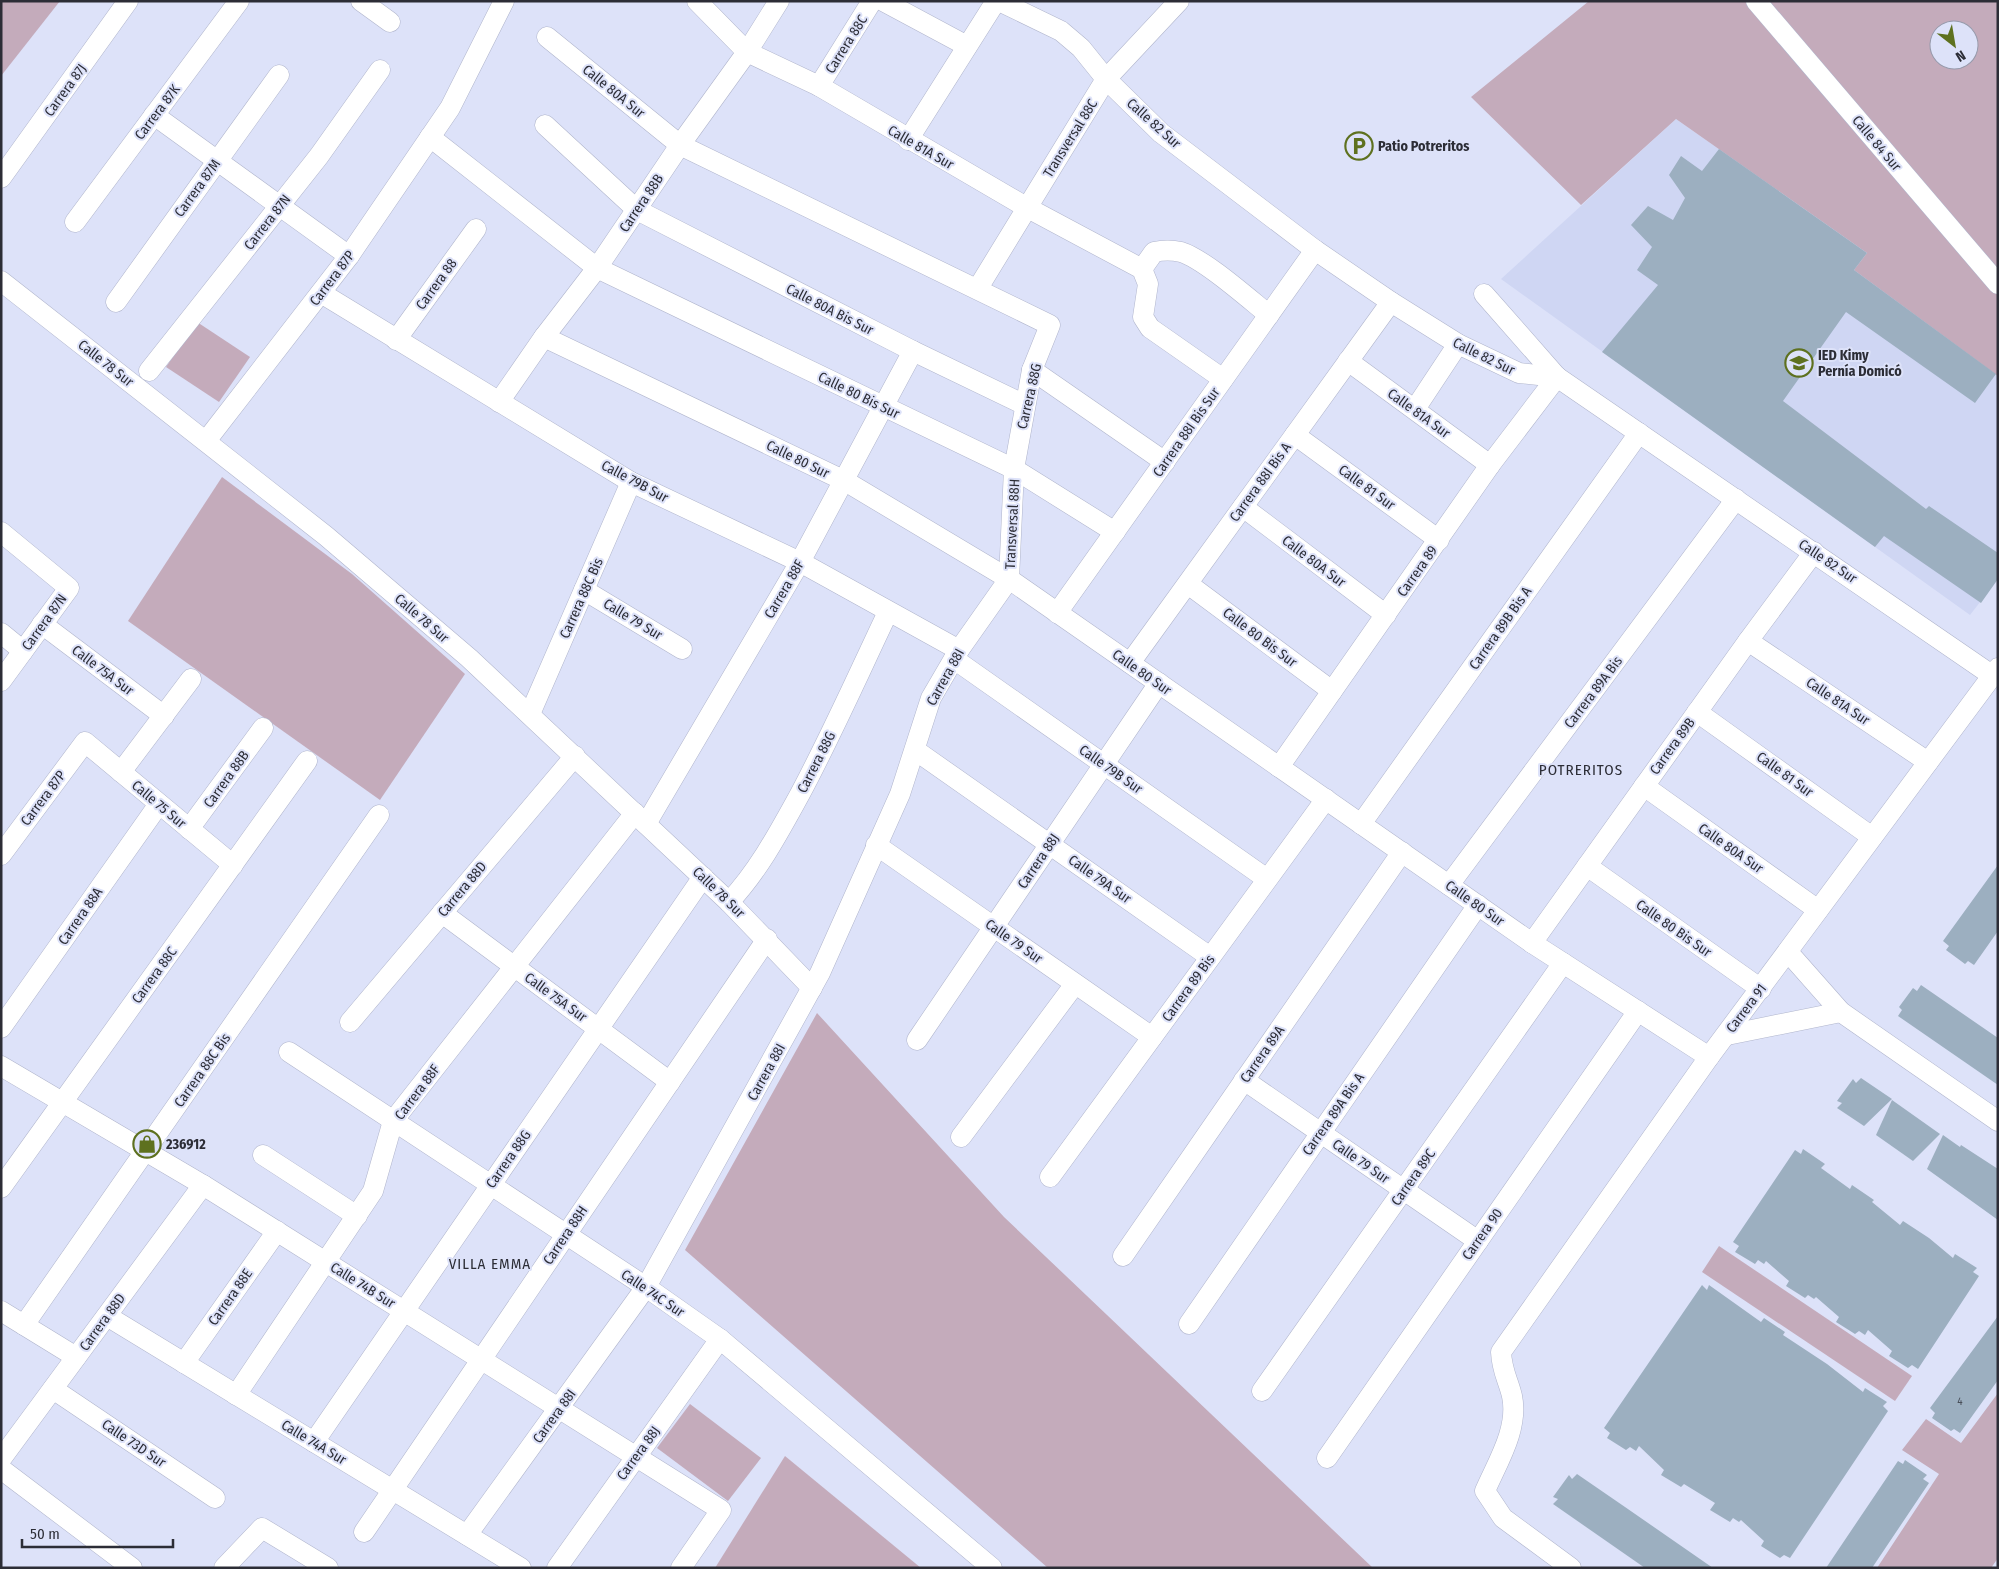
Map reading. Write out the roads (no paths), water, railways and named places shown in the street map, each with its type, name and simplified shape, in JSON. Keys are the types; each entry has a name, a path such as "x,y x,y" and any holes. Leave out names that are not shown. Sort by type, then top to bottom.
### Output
{"street":[{"name":"Carrera 87J","path":"1,178 128,1"},
{"name":"Carrera 87K","path":"75,222 239,1"},
{"path":"361,1 390,22"},
{"name":"Carrera 87P","path":"206,441 350,256 450,108 504,1"},
{"name":"Calle 81A Sur","path":"697,1 747,52 819,86 908,140 1145,277"},
{"name":"Carrera 88B","path":"499,402 544,337 597,268 680,145 747,52 779,1"},
{"name":"Carrera 88C","path":"819,86 872,1"},
{"path":"883,1 967,46"},
{"name":"Calle 84 Sur","path":"1756,1 1998,284"},
{"path":"908,140 967,46 1006,3"},
{"name":"Calle 82 Sur","path":"1006,3 1061,31 1081,48 1106,79 1161,133 1315,250 1391,302 1458,344 1519,373 1557,377 1814,552 1995,672"},
{"name":"Transversal 88C","path":"978,288 1106,79 1170,4"},
{"name":"Calle 80A Sur","path":"548,36 680,145"},
{"name":"Carrera 87N","path":"149,371 319,156 380,70"},
{"name":"Carrera 87M","path":"116,302 279,75"},
{"path":"154,116 350,256"},
{"name":"Calle 80A Bis Sur","path":"545,125 637,210 913,351 1025,405"},
{"name":"Calle 80 Bis Sur","path":"430,137 597,268 1014,469 1115,532"},
{"path":"680,145 978,288"},
{"name":"Carrera 88","path":"396,340 476,229"},
{"path":"1224,380 1150,328 1143,317 1145,277 1154,252 1164,250 1182,252 1197,260 1270,315"},
{"name":"Carrera 88I Bis Sur","path":"1057,613 1315,250"},
{"name":"Calle 78 Sur","path":"1,281 326,536 530,714 729,902 767,939 812,988"},
{"name":"Carrera 88G","path":"978,288 1050,325 1032,370 1014,469"},
{"name":"Calle 79B Sur","path":"322,293 631,482 800,562 888,612 956,654 1104,764 1267,879"},
{"path":"1484,294 1557,377"},
{"name":"Carrera 88I Bis A","path":"1130,663 1391,302"},
{"name":"Calle 80 Sur","path":"544,337 845,481 1009,579 1532,943 1709,1057"},
{"path":"1415,409 1458,344"},
{"name":"Carrera 88F","path":"236,1394 373,1191 394,1121 515,967 641,819 800,562 913,351"},
{"name":"Calle 81A Sur","path":"1348,360 1490,465"},
{"path":"1032,370 1165,462"},
{"name":"Carrera 89","path":"1279,767 1490,465 1557,377"},
{"name":"Carrera 89B Bis A","path":"1361,824 1639,433"},
{"name":"Calle 81 Sur","path":"1294,435 1439,540"},
{"name":"Transversal 88H","path":"1009,579 1014,469"},
{"name":"Carrera 88C Bis","path":"530,714 631,482"},
{"name":"Carrera 89A Bis","path":"1450,885 1736,499"},
{"name":"Calle 80A Sur","path":"1243,506 1386,615"},
{"name":"Carrera 87N","path":"1,532 69,588 1,681"},
{"name":"Carrera 89B","path":"1532,943 1814,552"},
{"name":"Carrera 88I","path":"467,1535 646,1287 812,988 900,794 931,698 956,654 1009,579"},
{"name":"Calle 80 Bis Sur","path":"1188,584 1332,691"},
{"name":"Calle 79 Sur","path":"584,590 682,648"},
{"name":"Carrera 88G","path":"729,902 742,888 775,839 825,747 888,612"},
{"name":"Calle 75A Sur","path":"42,624 164,716"},
{"path":"1,633 23,651"},
{"name":"Calle 81A Sur","path":"1748,641 1928,762"},
{"name":"Carrera 91","path":"1571,1568 1503,1518 1485,1492 1512,1429 1512,1398 1502,1370 1501,1352 1709,1057 1995,672"},
{"path":"121,772 191,679"},
{"name":"Carrera 88J","path":"917,1040 1159,683"},
{"name":"Calle 81 Sur","path":"1697,712 1872,837"},
{"name":"Carrera 88B","path":"190,829 263,728"},
{"name":"Carrera 87P","path":"1,855 85,742"},
{"name":"Calle 75 Sur","path":"85,742 233,865"},
{"name":"Calle 79A Sur","path":"915,750 1210,957"},
{"name":"Carrera 88D","path":"350,1022 575,756"},
{"name":"Carrera 88C","path":"1,1188 307,761"},
{"name":"Calle 80A Sur","path":"1644,786 1818,910"},
{"name":"Carrera 89 Bis","path":"1050,1177 1326,799"},
{"name":"Carrera 88A","path":"1,1028 159,804"},
{"name":"Carrera 88C Bis","path":"24,1325 380,815"},
{"name":"Calle 79 Sur","path":"876,845 1152,1037"},
{"name":"Carrera 89A","path":"1123,1256 1402,852"},
{"name":"Calle 80 Bis Sur","path":"1587,866 1761,989"},
{"name":"Carrera 88G","path":"314,1442 703,877"},
{"name":"Carrera 89A Bis A","path":"1189,1324 1478,905"},
{"name":"Calle 75A Sur","path":"442,913 670,1082"},
{"name":"Carrera 88H","path":"364,1532 767,939"},
{"path":"1788,952 1840,1012 1998,1121"},
{"name":"Carrera 89C","path":"1262,1391 1564,963"},
{"path":"961,1137 1075,984"},
{"name":"Carrera 90","path":"1327,1458 1638,1011"},
{"path":"1727,1034 1840,1012"},
{"name":"Calle 74C Sur","path":"289,1052 646,1287 720,1339 992,1568"},
{"name":"Calle 74B Sur","path":"1,1066 203,1185 721,1510 681,1568"},
{"name":"Calle 79 Sur","path":"1244,1080 1478,1241"},
{"path":"263,1155 357,1216"},
{"name":"Carrera 88D","path":"4,1451 53,1389 203,1185"},
{"name":"Carrera 88E","path":"184,1363 277,1231"},
{"path":"1,1311 76,1358"},
{"name":"Calle 74A Sur","path":"107,1316 521,1568"},
{"name":"Carrera 88J","path":"557,1568 720,1339"},
{"name":"Calle 73D Sur","path":"53,1389 215,1498"},
{"path":"1,1469 132,1568"},
{"path":"224,1568 262,1528 328,1568"}],"place":[{"name":"Patio Potreritos","path":"1359,146"},
{"name":"IED Kimy Pernía Domicó","path":"1799,363"},
{"name":"236912","path":"147,1144"}],"district":[{"name":"POTRERITOS","path":"1581,770"},
{"name":"VILLA EMMA","path":"490,1264"}]}
